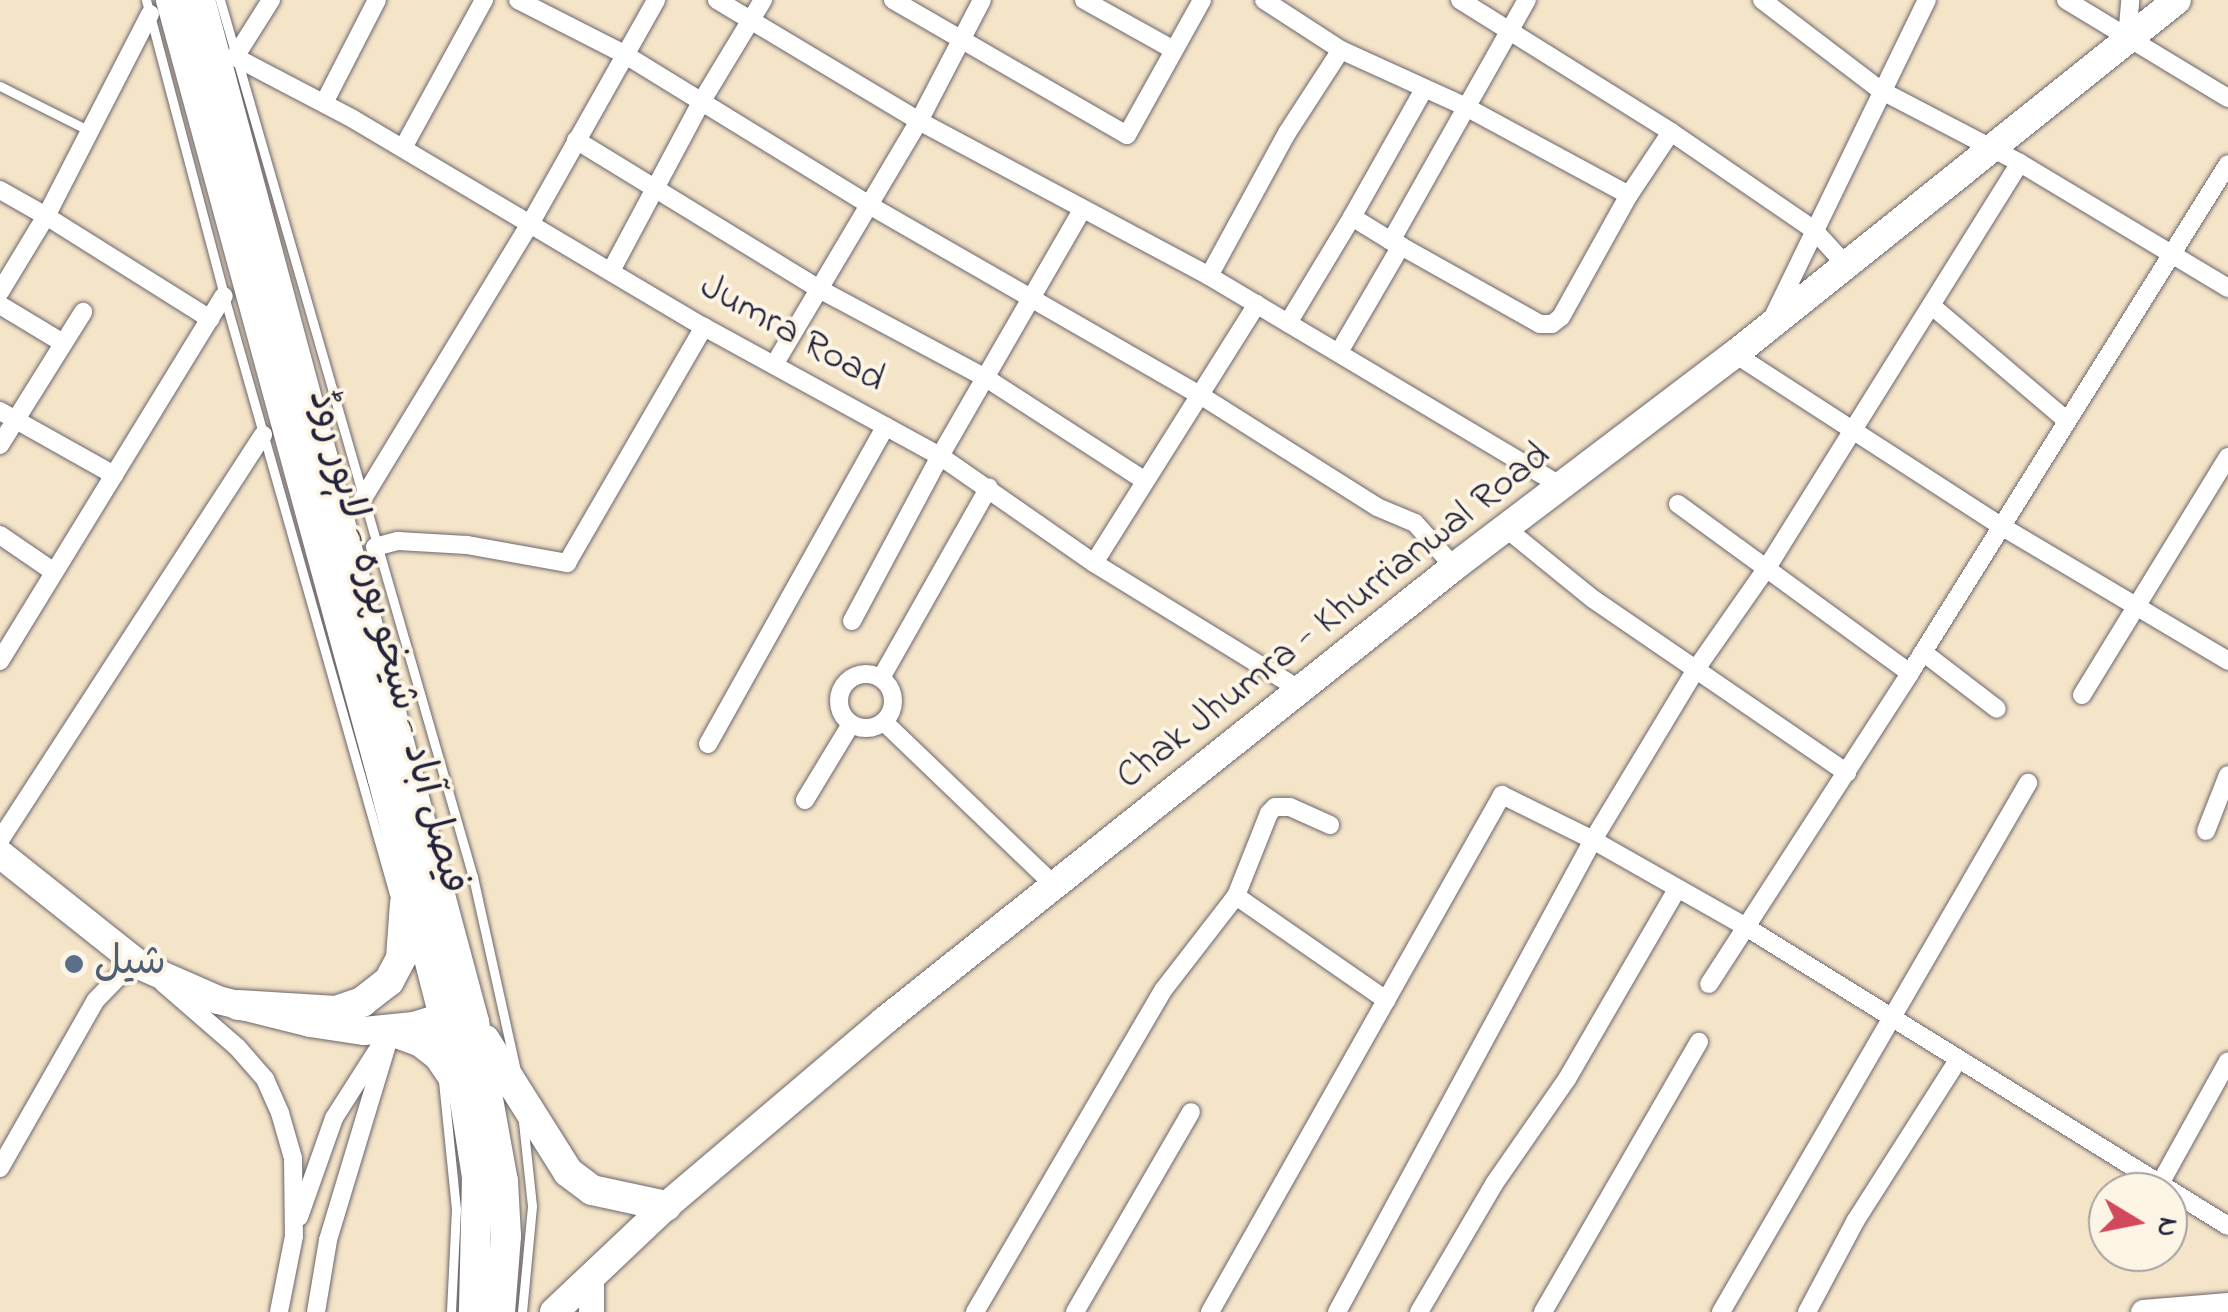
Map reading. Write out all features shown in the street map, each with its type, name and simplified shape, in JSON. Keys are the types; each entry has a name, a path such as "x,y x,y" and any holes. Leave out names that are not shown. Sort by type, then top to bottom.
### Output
{"highway":[{"name":"فیصل آباد - شیخو پورہ - لاہور روڈ","path":"200,0 449,1014 477,1177 474,1312"},
{"name":"فیصل آباد - شیخو پورہ - لاہور روڈ","path":"156,5 387,838 503,1181 506,1236 500,1312"},
{"path":"238,1005 336,1012 362,1002 389,981 401,958 406,930 387,838"},
{"path":"449,1014 519,1096 548,1148 568,1172 592,1190 666,1206"},
{"path":"391,1031 421,1042 439,1056 464,1095"}],"main road":[{"name":"Chak Jhumra - Khurrianwal Road","path":"554,1312 666,1206 870,1032 1454,567 1564,488 1735,354 1770,322 2176,0"},
{"path":"0,854 146,969 238,1005 310,1024 391,1031 449,1014"},
{"path":"590,1278 591,1312"},
{"path":"2143,1312 2228,1304"}],"street":[{"path":"235,57 271,0"},
{"path":"324,103 376,0"},
{"path":"403,148 484,0"},
{"path":"518,0 624,54 869,205 1200,395 1378,506 1415,523 1454,567"},
{"path":"362,500 530,224 656,0"},
{"path":"717,0 919,120 1209,276 1564,488"},
{"path":"611,271 700,104 763,0"},
{"path":"893,0 1127,135 1202,0"},
{"path":"774,366 919,120 982,0"},
{"path":"1084,0 1172,49"},
{"path":"1264,0 1341,50 1423,92 1466,108 1630,195"},
{"path":"1460,0 1671,132 1814,230 1844,263"},
{"path":"1339,352 1527,0"},
{"path":"1770,322 1927,0"},
{"path":"2066,0 2228,98"},
{"path":"2127,38 2130,0"},
{"path":"1772,3 1880,90 2020,164 2228,288"},
{"path":"0,292 46,216 156,5"},
{"path":"1209,276 1287,133 1341,50"},
{"name":"Jumra Road","path":"235,57 403,148 704,327 940,456 1094,562 1302,691"},
{"path":"1288,322 1423,92"},
{"path":"1352,217 1540,324 1552,324 1562,317 1630,195 1671,132"},
{"path":"576,140 821,290 986,378 1145,481"},
{"path":"1337,1312 1592,840 1696,669 1768,566 2020,164"},
{"path":"1709,984 1847,773 2228,164"},
{"path":"0,190 210,319"},
{"path":"852,621 940,456 1082,210"},
{"path":"0,662 224,296"},
{"path":"1094,562 1256,304"},
{"path":"0,305 64,343"},
{"path":"1932,306 2066,421"},
{"path":"0,445 8,416 83,312"},
{"path":"376,546 398,541 466,546 567,563 704,327"},
{"path":"1735,354 2001,526 2228,661"},
{"path":"8,416 114,475"},
{"path":"708,744 886,426"},
{"path":"0,840 263,435"},
{"path":"2082,695 2228,457"},
{"path":"881,678 989,487"},
{"path":"1678,504 1910,673"},
{"path":"1508,530 1593,598 1847,773"},
{"path":"0,535 54,572"},
{"path":"1923,652 1997,710"},
{"path":"860,674 881,678 893,695 893,706 884,722 872,728 851,724 839,707 843,686 860,674"},
{"path":"884,722 1056,887"},
{"path":"805,800 851,724"},
{"path":"2206,831 2228,775"},
{"path":"1721,1312 2028,783"},
{"path":"1210,1312 1502,795 1592,840 1676,891 1746,927 1891,1020 2143,1172"},
{"path":"975,1312 1164,990 1236,896 1276,806 1330,825"},
{"path":"1419,1312 1494,1184 1567,1079 1676,891"},
{"path":"1236,896 1386,1000"},
{"path":"0,1168 96,1000 118,977 146,969 237,1047 265,1079 294,1158 294,1236"},
{"path":"280,1312 294,1236 334,1118 360,1071 391,1031"},
{"path":"316,1312 328,1240 391,1031"},
{"path":"1543,1312 1699,1042"},
{"path":"1808,1312 1856,1220 1958,1060"},
{"path":"2166,1172 2228,1061"},
{"path":"1076,1312 1190,1112"},
{"path":"2188,1200 2228,1226"}],"lane":[{"path":"220,0 472,876 510,1032 532,1180 522,1312"},
{"path":"156,5 224,296 387,838"},
{"path":"0,86 90,131"},
{"path":"406,930 416,967"},
{"path":"449,1014 439,1056 456,1210 451,1312"}],"place":[{"name":"شیل","path":"74,964"}]}
